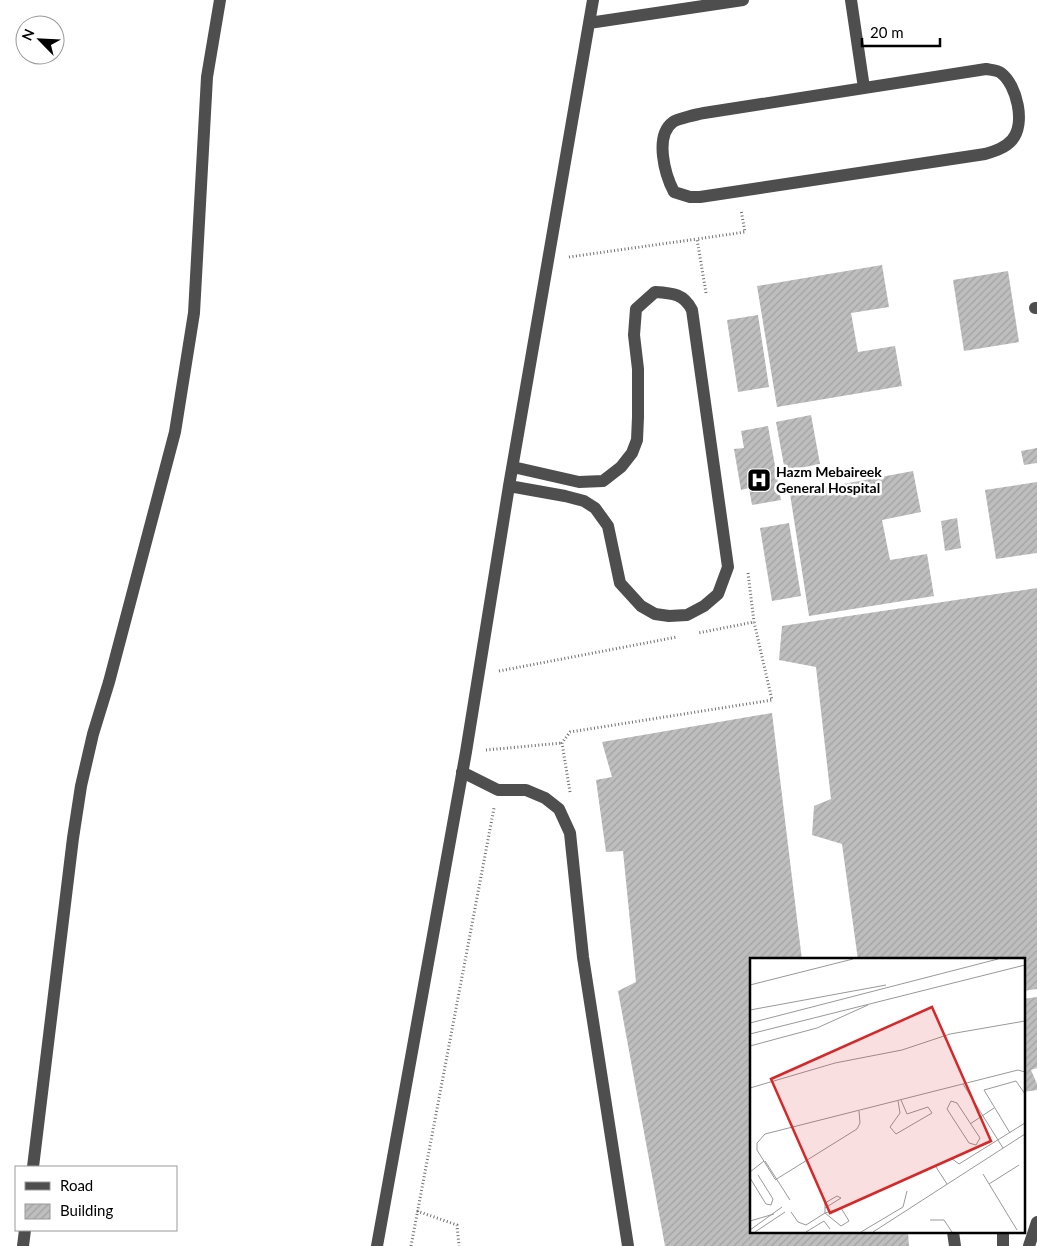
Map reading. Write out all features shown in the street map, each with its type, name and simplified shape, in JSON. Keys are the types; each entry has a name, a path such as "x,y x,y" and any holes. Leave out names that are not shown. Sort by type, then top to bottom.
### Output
{"lane":[{"path":"32,1166 81,786 93,734 176,432 194,313 207,77 220,0"},
{"path":"377,1246 466,752 509,486 592,0"},
{"path":"588,23 743,0"},
{"path":"851,0 864,88"},
{"path":"986,69 997,70 1003,74 1015,91 1019,110 1018,126 1014,139 1006,146 985,154 700,197 690,197 674,192 666,174 662,146 665,133 674,122 704,113 864,88 986,69"},
{"path":"509,486 565,496 584,501 596,508 608,526 620,583 641,606 655,614 670,616 687,614 704,606 718,594 728,568 692,310 687,300 671,293 655,292 636,309 634,335 638,369 637,440 632,453 621,467 603,482 579,482 513,467"},
{"path":"462,772 498,790 526,790 544,798 560,809 570,833 583,957 628,1246"},
{"path":"1029,1246 1037,1222"},
{"path":"23,1246 25,1231"}],"path":[{"path":"568,257 745,232 738,192"},
{"path":"697,239 706,296"},
{"path":"571,800 562,743 570,732 772,700 754,622 746,564"},
{"path":"697,633 754,622"},
{"path":"478,675 678,637"},
{"path":"466,752 562,743"},
{"path":"411,1246 498,790"},
{"path":"417,1211 457,1225 459,1246"}],"building":[{"path":"882,265 889,307 851,313 858,352 895,346 902,386 777,407 757,286"},
{"path":"1008,271 1019,342 964,351 953,280"},
{"path":"758,315 769,387 738,392 727,320"},
{"path":"811,415 820,464 785,471 776,422"},
{"path":"768,426 781,500 752,505 749,488 741,490 734,449 744,448 741,431"},
{"path":"1037,448 1037,463 1024,465 1021,451"},
{"path":"913,471 921,512 882,520 890,560 927,554 934,596 809,616 790,494"},
{"path":"1037,482 1037,553 996,559 985,490"},
{"path":"957,518 961,548 945,551 941,521"},
{"path":"789,523 801,596 772,601 760,528"},
{"path":"1037,588 1037,989 1024,991 1024,958 858,958 842,844 812,835 814,806 831,799 816,667 779,660 782,626"},
{"path":"772,713 802,958 750,958 750,1234 908,1234 909,1246 665,1246 618,991 636,982 623,851 606,852 596,780 612,777 602,742"},
{"path":"1037,997 1037,1068 1031,1070 1037,1084 1037,1090 1024,1092 1024,999"}],"place":[{"name":"Hazm Mebaireek General Hospital","path":"759,480"}]}
